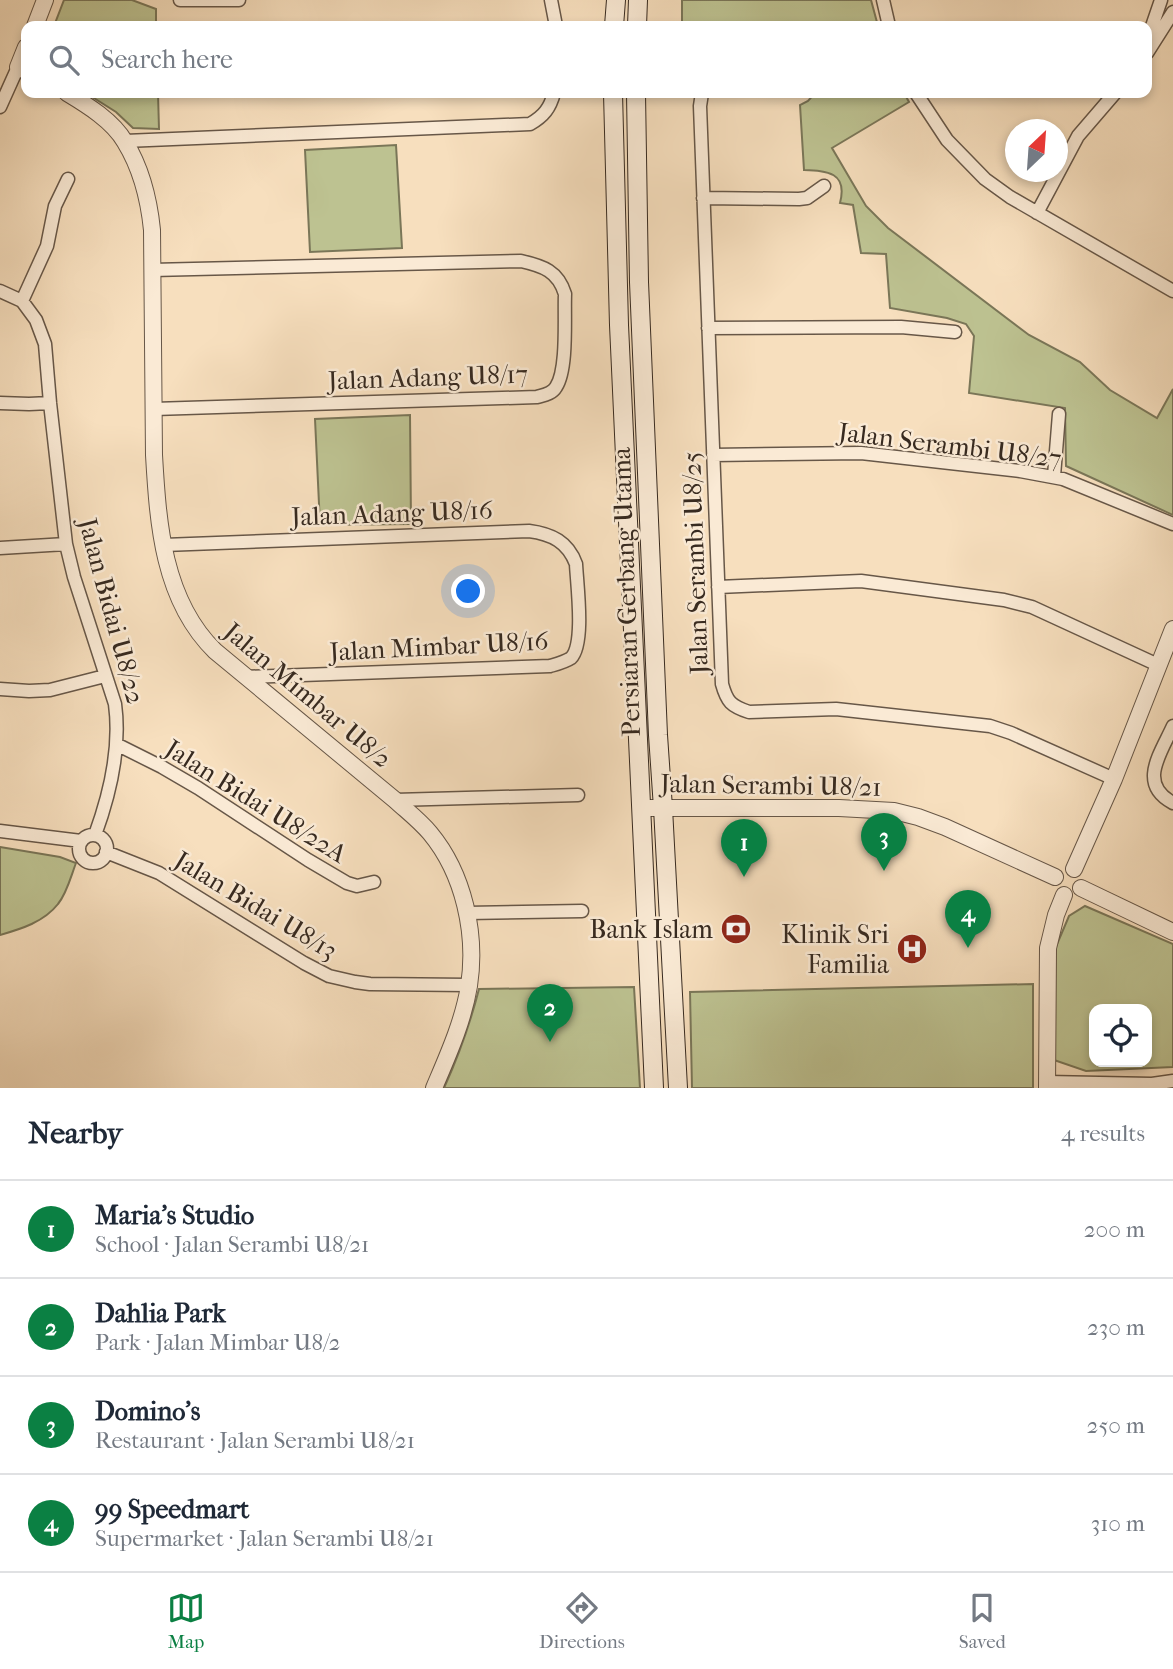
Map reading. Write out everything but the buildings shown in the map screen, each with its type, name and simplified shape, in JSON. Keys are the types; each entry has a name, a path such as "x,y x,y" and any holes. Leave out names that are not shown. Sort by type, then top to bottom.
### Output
{"main road":[{"path":"614,21 616,0"},
{"path":"637,21 638,0"},
{"name":"Persiaran Gerbang Utama","path":"613,98 619,325 654,1088"},
{"name":"Persiaran Gerbang Utama","path":"636,98 639,282 658,735 678,1088"}],"street":[{"path":"37,21 45,0"},
{"path":"180,0 239,0"},
{"path":"551,0 555,21"},
{"path":"883,0 888,21"},
{"path":"1152,26 1161,0"},
{"path":"1152,45 1173,12"},
{"path":"0,107 21,71"},
{"name":"Jalan Mimbar U8/2","path":"74,98 104,119 125,141 142,180 150,215 155,482 171,580 186,615 203,639 245,677 395,800 431,834 452,866 460,887 467,913 471,964 469,985 457,1030 433,1088"},
{"path":"125,141 530,124 546,113 553,98"},
{"name":"Jalan Serambi U8/25","path":"701,98 718,587 722,684 725,695 730,703 749,712 836,709 990,726 1114,779"},
{"path":"919,98 947,140 985,179 1010,197 1173,291"},
{"path":"1037,213 1077,136 1111,98"},
{"path":"0,291 22,301 47,246 55,206 68,179"},
{"path":"703,198 799,199 807,198 824,186"},
{"name":"Jalan Adang U8/17","path":"152,270 522,261 545,268 555,275 562,283 565,293 561,377 555,390 548,394 537,397 154,409"},
{"name":"Jalan Bidai U8/22","path":"22,301 36,320 46,344 66,544 115,704 116,744 108,797 95,835"},
{"path":"708,328 901,327 955,332"},
{"path":"0,403 50,402"},
{"path":"1054,477 1059,414"},
{"name":"Jalan Serambi U8/27","path":"713,455 870,454 1020,471 1054,477 1080,486 1173,524"},
{"name":"Jalan Adang U8/16","path":"164,545 529,531 552,537 564,544 573,554 578,595"},
{"path":"0,548 66,544"},
{"path":"718,587 861,581 1004,600 1032,607 1158,665"},
{"name":"Jalan Mimbar U8/16","path":"245,677 550,666 570,658 577,648 578,595"},
{"path":"1074,869 1114,779 1173,629"},
{"path":"0,689 50,690 105,676"},
{"path":"1173,726 1155,766 1153,779 1161,794 1173,803"},
{"name":"Jalan Bidai U8/22A","path":"116,744 198,788 347,883 357,886 374,883"},
{"path":"395,800 578,795"},
{"name":"Jalan Serambi U8/21","path":"642,808 839,808 894,811 945,827 1055,877"},
{"path":"0,831 81,841 95,835 104,841 106,852 95,862 85,860 79,851 81,841"},
{"name":"Jalan Bidai U8/13","path":"106,852 159,873 329,976 370,984 469,985"},
{"path":"1074,869 1081,875 1081,888 1074,895 1064,895 1056,890 1055,877 1061,870 1074,869"},
{"path":"1081,888 1173,932"},
{"path":"1064,895 1048,948 1047,1085 1152,1086 1173,1082"},
{"path":"467,913 583,911"}],"green space":[{"path":"64,0 132,0 156,9 156,21 56,21"},
{"path":"682,0 871,0 877,21 682,21"},
{"path":"94,98 158,98 159,129 133,128 116,112"},
{"path":"811,98 907,98 909,102 832,148 866,206 888,228 1029,335 1080,362 1110,390 1157,418 1173,389 1173,515 1066,466 1065,408 969,393 974,336 966,324 890,308 886,254 861,253 853,205 840,203 842,193 838,179 828,173 804,170 800,105"},
{"path":"396,145 402,248 310,252 305,150"},
{"path":"410,415 411,524 320,525 315,419"},
{"path":"0,847 60,857 76,863 64,895 46,916 0,935"},
{"path":"1085,906 1173,944 1173,1067 1086,1071 1054,1060 1052,956 1069,916"},
{"path":"1033,984 1033,1088 692,1088 690,992"},
{"path":"634,987 640,1088 444,1088 464,1039 479,989"}],"place":[{"name":"Domino's","path":"884,871"},
{"name":"Maria's Studio","path":"744,877"},
{"name":"Bank Islam","path":"736,929"},
{"name":"99 Speedmart","path":"968,948"},
{"name":"Klinik Sri Familia","path":"912,949"},
{"name":"Dahlia Park","path":"550,1042"}]}
